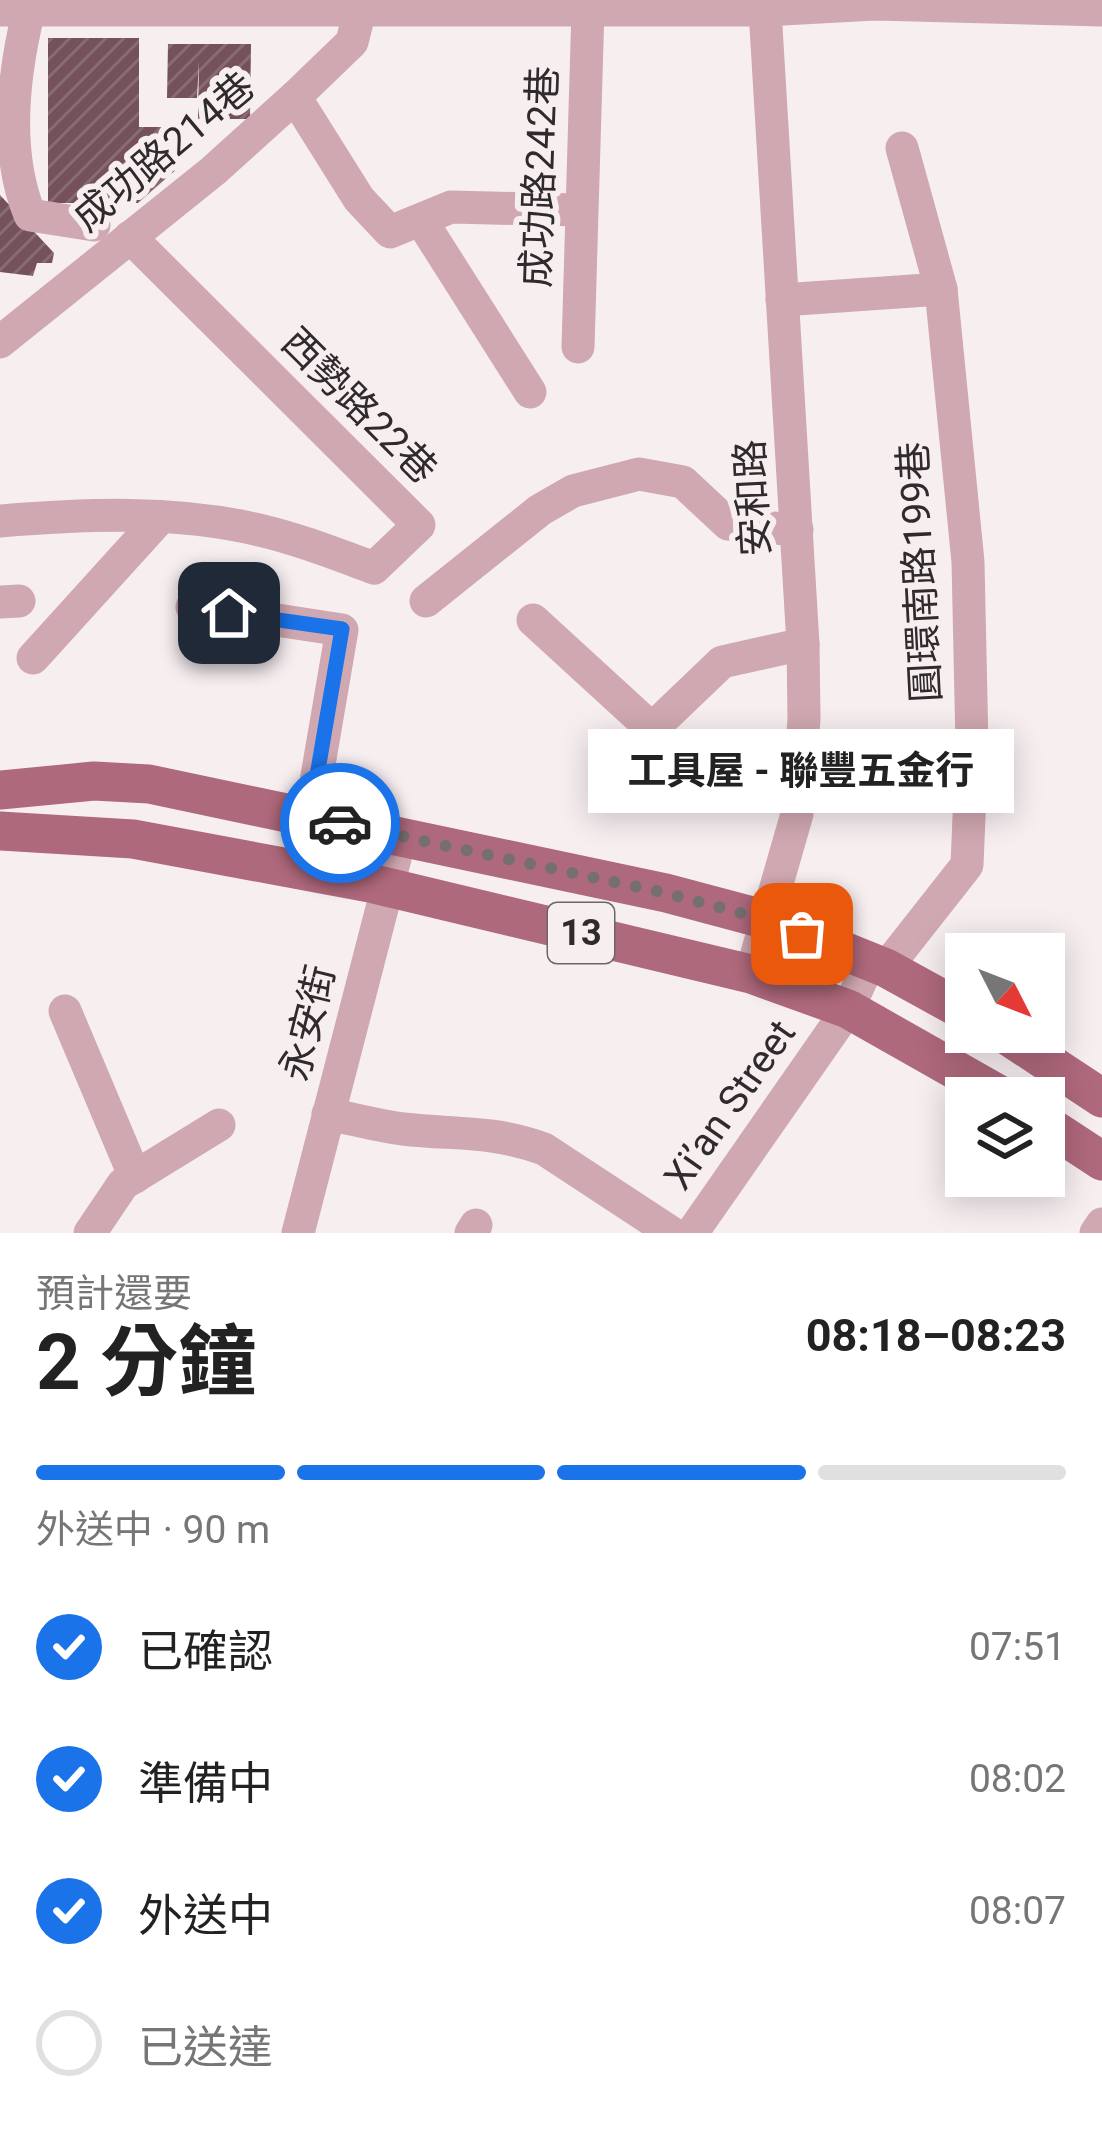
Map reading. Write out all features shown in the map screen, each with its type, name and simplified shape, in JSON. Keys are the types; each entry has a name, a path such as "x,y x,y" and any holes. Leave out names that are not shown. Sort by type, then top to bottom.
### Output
{"main road":[{"name":"13","path":"0,790 94,781 149,784 666,893 767,920 878,965 945,1001"},
{"name":"13","path":"0,831 133,839 386,886 751,974 848,1009 968,1077"},
{"path":"1034,1053 1102,1098"},
{"path":"1065,1137 1102,1161"}],"street":[{"path":"94,225 29,214 16,182 16,62 9,16 65,4 765,10 876,2 1102,10"},
{"name":"成功路242巷","path":"578,347 588,9"},
{"name":"成功路214巷","path":"0,342 213,171 295,97 352,42 360,10"},
{"name":"安和路","path":"751,974 797,814 804,719 765,10"},
{"path":"295,97 358,199 390,232 451,207 579,211"},
{"name":"圓環南路199巷","path":"878,965 967,865 971,745 968,562 940,289 902,148"},
{"path":"421,220 530,392"},
{"name":"西勢路22巷","path":"0,521 98,515 260,530 374,568 419,525 130,237"},
{"path":"782,300 940,289"},
{"path":"426,601 540,510 573,490 639,474 683,482 728,524 796,530"},
{"path":"33,658 160,518"},
{"path":"192,607 342,629 310,817"},
{"path":"533,620 652,729 722,662 803,644"},
{"name":"永安街","path":"298,1233 401,835"},
{"name":"Xi’an Street","path":"692,1233 878,965"},
{"path":"65,1011 135,1177"},
{"path":"328,1114 403,1129 496,1133 529,1144 672,1233"},
{"path":"90,1233 123,1184 219,1125"},
{"path":"1096,1233 1102,1225"}],"building":[{"path":"48,38 139,38 139,127 179,127 179,167 138,203 48,203"},
{"path":"168,44 251,44 250,119 198,119 199,61 197,98 167,98"},
{"path":"0,195 54,253 52,263 37,263 33,276 0,272"}],"way so far":[{"path":"340,823 666,893 802,934"}],"place":[{"name":"工具屋 - 聯豐五金行","path":"802,934"}],"route":[{"path":"229,613 342,629 310,817 340,823"}]}
